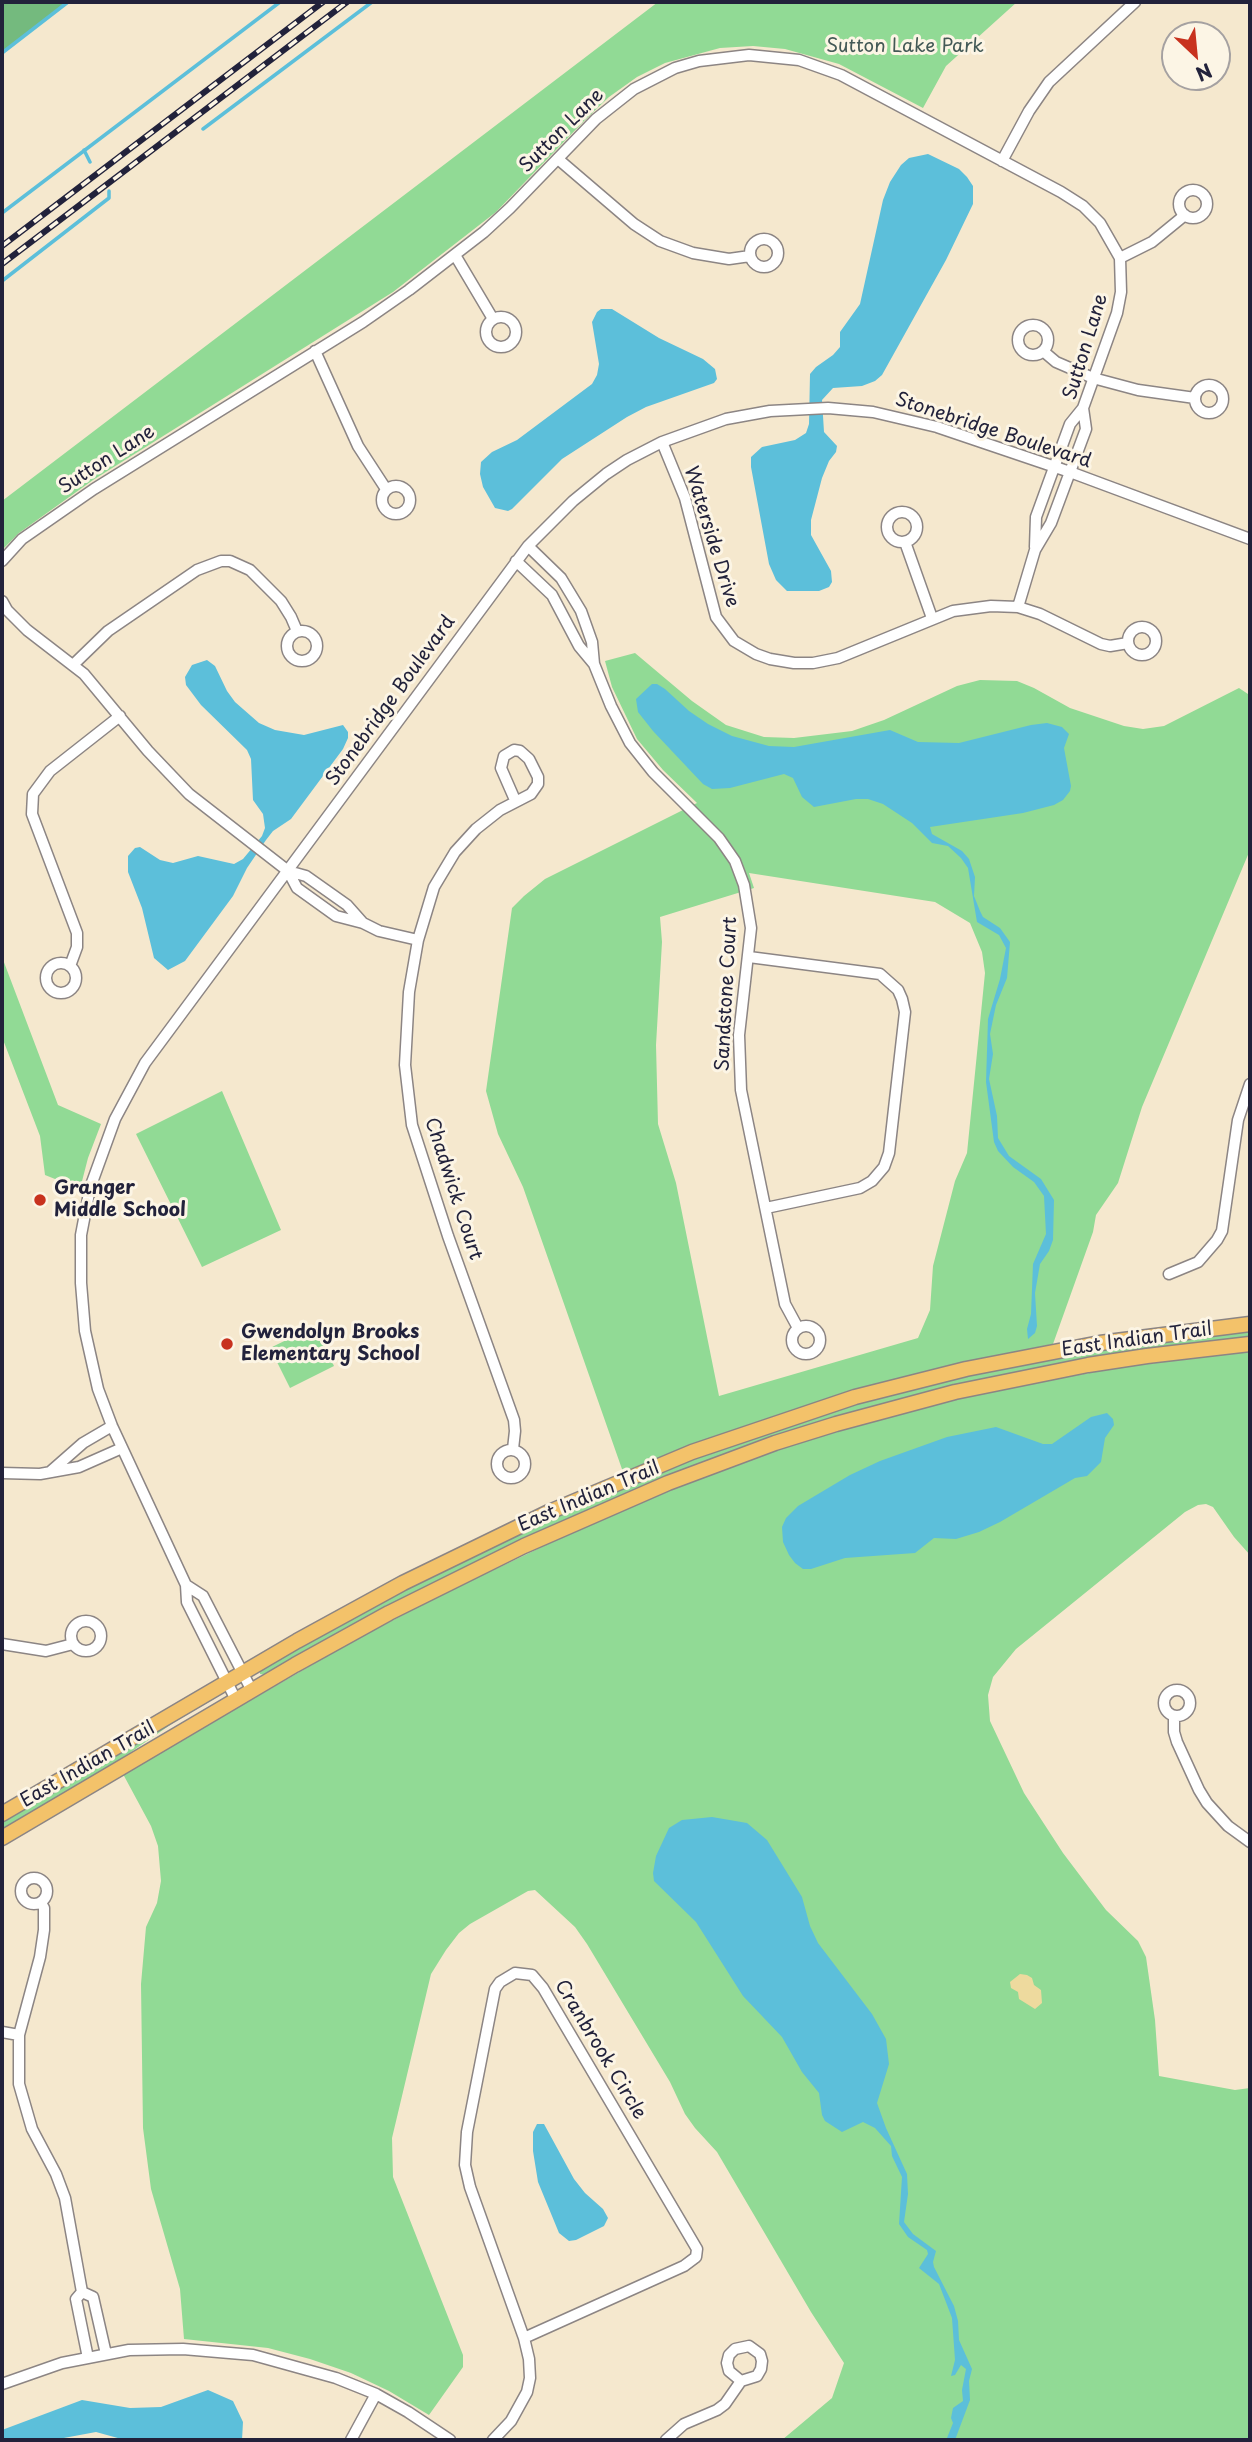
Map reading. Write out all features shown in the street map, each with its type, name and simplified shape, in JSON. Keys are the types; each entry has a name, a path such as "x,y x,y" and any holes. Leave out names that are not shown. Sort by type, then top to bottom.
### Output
{"main road":[{"name":"East Indian Trail","path":"2,1814 354,1609 489,1540 597,1491 723,1440 855,1397 966,1369 1089,1344 1250,1324"},
{"name":"East Indian Trail","path":"2,1838 389,1613 495,1560 657,1488 775,1443 887,1409 1030,1376 1147,1356 1250,1344"}],"street":[{"path":"1002,161 1029,111 1049,82 1135,2"},
{"name":"Sutton Lane","path":"2,561 22,539 66,507 363,323 455,255 510,208 596,119 635,89 675,68 699,61 748,55 799,60 821,66 1002,161 1083,206 1100,223 1120,258 1121,292 1117,313 1083,408 1086,429 1051,523 1035,550 1017,607"},
{"path":"558,159 634,224 660,241 693,253 729,259 750,256"},
{"path":"1120,258 1152,242 1185,215"},
{"path":"455,255 493,319"},
{"path":"315,351 358,446 386,489"},
{"path":"1043,351 1056,362 1093,378 1138,390 1195,398"},
{"name":"Stonebridge Boulevard","path":"236,1700 187,1602 186,1585 112,1426 91,1362 83,1318 81,1283 83,1220 94,1175 115,1119 145,1063 528,546 573,500 606,474 662,442 726,419 805,408 873,412 908,419 1070,472 1250,539"},
{"path":"1035,550 1036,517 1070,424 1083,408"},
{"name":"Waterside Drive","path":"662,442 685,498 716,617 727,633 743,647 770,659 813,663 852,653 932,618 971,607 1017,607 1066,625 1101,645 1128,643"},
{"path":"905,542 932,618"},
{"name":"Sandstone Court","path":"528,546 554,571 573,595 588,627 594,663 620,725 640,757 711,828 735,861 744,885 751,928 740,1035 740,1076 785,1304 798,1328"},
{"path":"74,664 108,632 197,570 221,561 230,561 250,570 287,609 297,631"},
{"name":"Sandstone Court","path":"516,561 552,595 579,646 594,663"},
{"path":"2,601 6,610 27,630 74,664 174,780 213,815 288,871 306,876 346,905 363,923 379,931 418,940"},
{"path":"70,965 77,947 77,933 32,814 33,794 50,771 120,716"},
{"name":"Chadwick Court","path":"513,1449 514,1420 447,1236 412,1125 405,1065 406,1022 418,940 434,887 448,863 476,829 500,810 531,794 538,784 529,758 514,750 504,756 501,768 516,800"},
{"path":"749,957 880,974 898,990 905,1012 889,1153 884,1167 872,1181 860,1188 766,1208"},
{"path":"1168,1274 1198,1262 1223,1231 1238,1120 1250,1084"},
{"path":"50,1472 83,1443 112,1426"},
{"path":"2,1473 40,1474 79,1467 122,1448"},
{"name":"Stonebridge Boulevard","path":"186,1585 203,1596 252,1691"},
{"path":"2,1644 46,1651 73,1644"},
{"path":"1174,1717 1177,1742 1199,1790 1228,1826 1250,1842"},
{"path":"41,1903 45,1919 40,1957 19,2035 18,2067 22,2097 32,2129 56,2174 65,2198 82,2292"},
{"name":"Cranbrook Circle","path":"493,2440 511,2421 527,2392 530,2378 529,2359 470,2187 465,2150 495,1989 515,1973 532,1975 544,1988 697,2249 696,2257 684,2266 524,2338"},
{"path":"2,2032 19,2035"},
{"path":"82,2292 93,2297 106,2354"},
{"path":"82,2292 76,2299 88,2358"},
{"path":"2,2384 33,2371 106,2354 173,2348 253,2355 336,2378 376,2394 450,2440"},
{"path":"666,2440 684,2424 725,2404 741,2381"},
{"path":"351,2440 376,2394"}],"green space":[{"path":"2,2 70,2 2,53"},
{"name":"Sutton Lake Park","path":"658,2 1017,2 946,66 923,108 839,64 785,49 753,46 720,48 665,63 637,77 609,97 586,119 496,212 393,292 93,480 19,533 2,550 2,501"},
{"path":"635,653 692,701 726,725 764,737 794,738 852,731 884,720 957,686 980,680 1017,681 1070,708 1124,726 1143,729 1164,726 1239,688 1248,694 1250,850 1142,1107 1118,1183 1096,1215 1093,1232 1053,1344 946,1366 826,1399 623,1472 523,1187 498,1134 486,1091 512,908 545,879 697,803 663,770 637,739 612,687 605,661","holes":["749,873 935,902 970,923 982,952 985,973 967,1153 955,1181 933,1266 930,1310 918,1338 719,1396 676,1183 658,1124 656,1045 662,942 660,917 754,888"]},
{"path":"2,957 58,1105 101,1124 80,1189 45,1175 40,1136 2,1037"},
{"path":"222,1091 281,1230 202,1267 136,1134"},
{"path":"315,1326 334,1366 290,1388 270,1348"},
{"path":"1250,1330 1250,1338 1082,1359 1017,1372 861,1410 800,1429 663,1478 559,1523 513,1544 266,1675 260,1674 260,1671 342,1623 446,1568 580,1505 705,1454 868,1400 957,1377 1085,1351"},
{"path":"1249,1351 1250,1555 1213,1507 1198,1505 1185,1512 1016,1649 993,1677 988,1695 990,1721 1024,1793 1063,1853 1106,1910 1138,1941 1146,1957 1155,2020 1159,2076 1235,2090 1250,2088 1250,2440 782,2440 832,2398 844,2363 717,2152 685,2114 670,2082 587,1944 575,1927 535,1890 528,1891 470,1924 459,1933 431,1974 392,2138 393,2177 463,2355 463,2367 429,2415 389,2391 351,2373 310,2359 268,2348 184,2339 180,2289 151,2189 143,2128 141,1984 146,1927 157,1903 161,1881 158,1846 151,1826 123,1774 355,1640 441,1595 588,1525 715,1472 785,1446 953,1398 1116,1368"},
{"path":"216,1695 217,1697 173,1723 105,1770 2,1831 2,1822"}],"sand":[{"path":"1020,1974 1032,1978 1034,1985 1041,1990 1042,2003 1035,2009 1019,1999 1018,1992 1011,1988 1010,1982"}],"water":[{"path":"928,154 959,169 967,177 973,186 973,204 946,260 882,375 862,386 833,388 822,400 824,432 837,446 822,478 811,520 811,535 831,571 832,582 829,587 819,591 787,591 776,580 769,564 751,457 762,447 795,440 806,433 809,424 810,374 840,347 840,332 860,304 883,200 890,182 909,158"},
{"path":"601,309 612,309 659,338 703,359 715,369 717,379 714,383 646,407 627,417 562,459 512,509 508,511 495,508 483,487 481,462 492,452 517,440 592,384 599,364 592,322"},
{"path":"207,660 215,666 235,702 259,723 275,730 304,735 343,725 348,732 348,738 343,749 291,819 273,831 266,840 247,868 233,896 185,961 168,970 154,958 142,908 128,872 128,856 135,848 140,847 160,860 173,863 198,856 234,864 243,859 262,836 265,828 263,814 253,800 251,759 247,750 201,705 186,685 185,677 192,665"},
{"path":"652,684 665,689 708,724 732,736 769,746 794,747 890,730 918,742 959,743 1047,723 1062,727 1069,734 1064,748 1071,786 1063,800 1023,813 930,827 932,834 962,851 969,859 975,877 974,896 980,911 983,917 1000,928 1010,942 1007,978 996,1005 990,1034 993,1054 989,1079 997,1116 998,1138 1009,1156 1041,1179 1054,1200 1053,1240 1040,1264 1035,1293 1037,1326 1035,1333 1028,1339 1033,1264 1046,1234 1044,1196 1034,1182 1013,1167 998,1151 994,1142 986,1082 988,1019 1006,948 999,935 977,922 968,868 948,846 932,843 912,823 883,804 868,799 814,807 802,797 793,778 784,774 730,788 712,789 703,784 638,712 636,699"},
{"path":"1107,1413 1113,1419 1114,1425 1105,1438 1101,1462 1087,1476 1075,1478 979,1532 956,1539 934,1538 915,1553 845,1558 811,1569 803,1569 795,1563 783,1542 782,1527 786,1518 798,1506 850,1475 880,1461 947,1437 996,1427 1043,1444 1052,1444 1091,1417"},
{"path":"712,1817 747,1823 767,1840 802,1897 818,1943 872,2014 886,2039 889,2064 877,2103 907,2174 908,2194 904,2222 913,2234 936,2251 934,2267 954,2306 959,2340 972,2369 969,2381 970,2400 955,2440 947,2438 953,2423 953,2408 963,2401 966,2369 961,2365 955,2375 951,2376 955,2360 952,2318 939,2284 919,2268 928,2254 927,2250 908,2237 899,2224 902,2177 892,2156 891,2146 875,2128 863,2122 842,2132 825,2121 819,2093 802,2072 782,2037 743,1996 696,1922 654,1881 656,1856 669,1828 682,1820"},
{"path":"537,2124 544,2124 574,2179 603,2209 608,2218 604,2226 576,2240 569,2241 559,2233 538,2182 533,2151 533,2132"},
{"path":"208,2390 233,2401 243,2422 242,2440 125,2440 96,2432 53,2440 2,2440 2,2430 82,2400 130,2408 161,2407"}],"waterway":[{"path":"2,53 68,2"},
{"path":"2,213 280,2"},
{"path":"203,129 372,2"},
{"path":"84,150 90,162"},
{"path":"2,281 109,198 109,191"}],"railway":[{"path":"2,246 323,2"},
{"path":"2,264 347,2"}],"place":[{"name":"Granger Middle School","path":"40,1200"},
{"name":"Gwendolyn Brooks Elementary School","path":"227,1344"}]}
